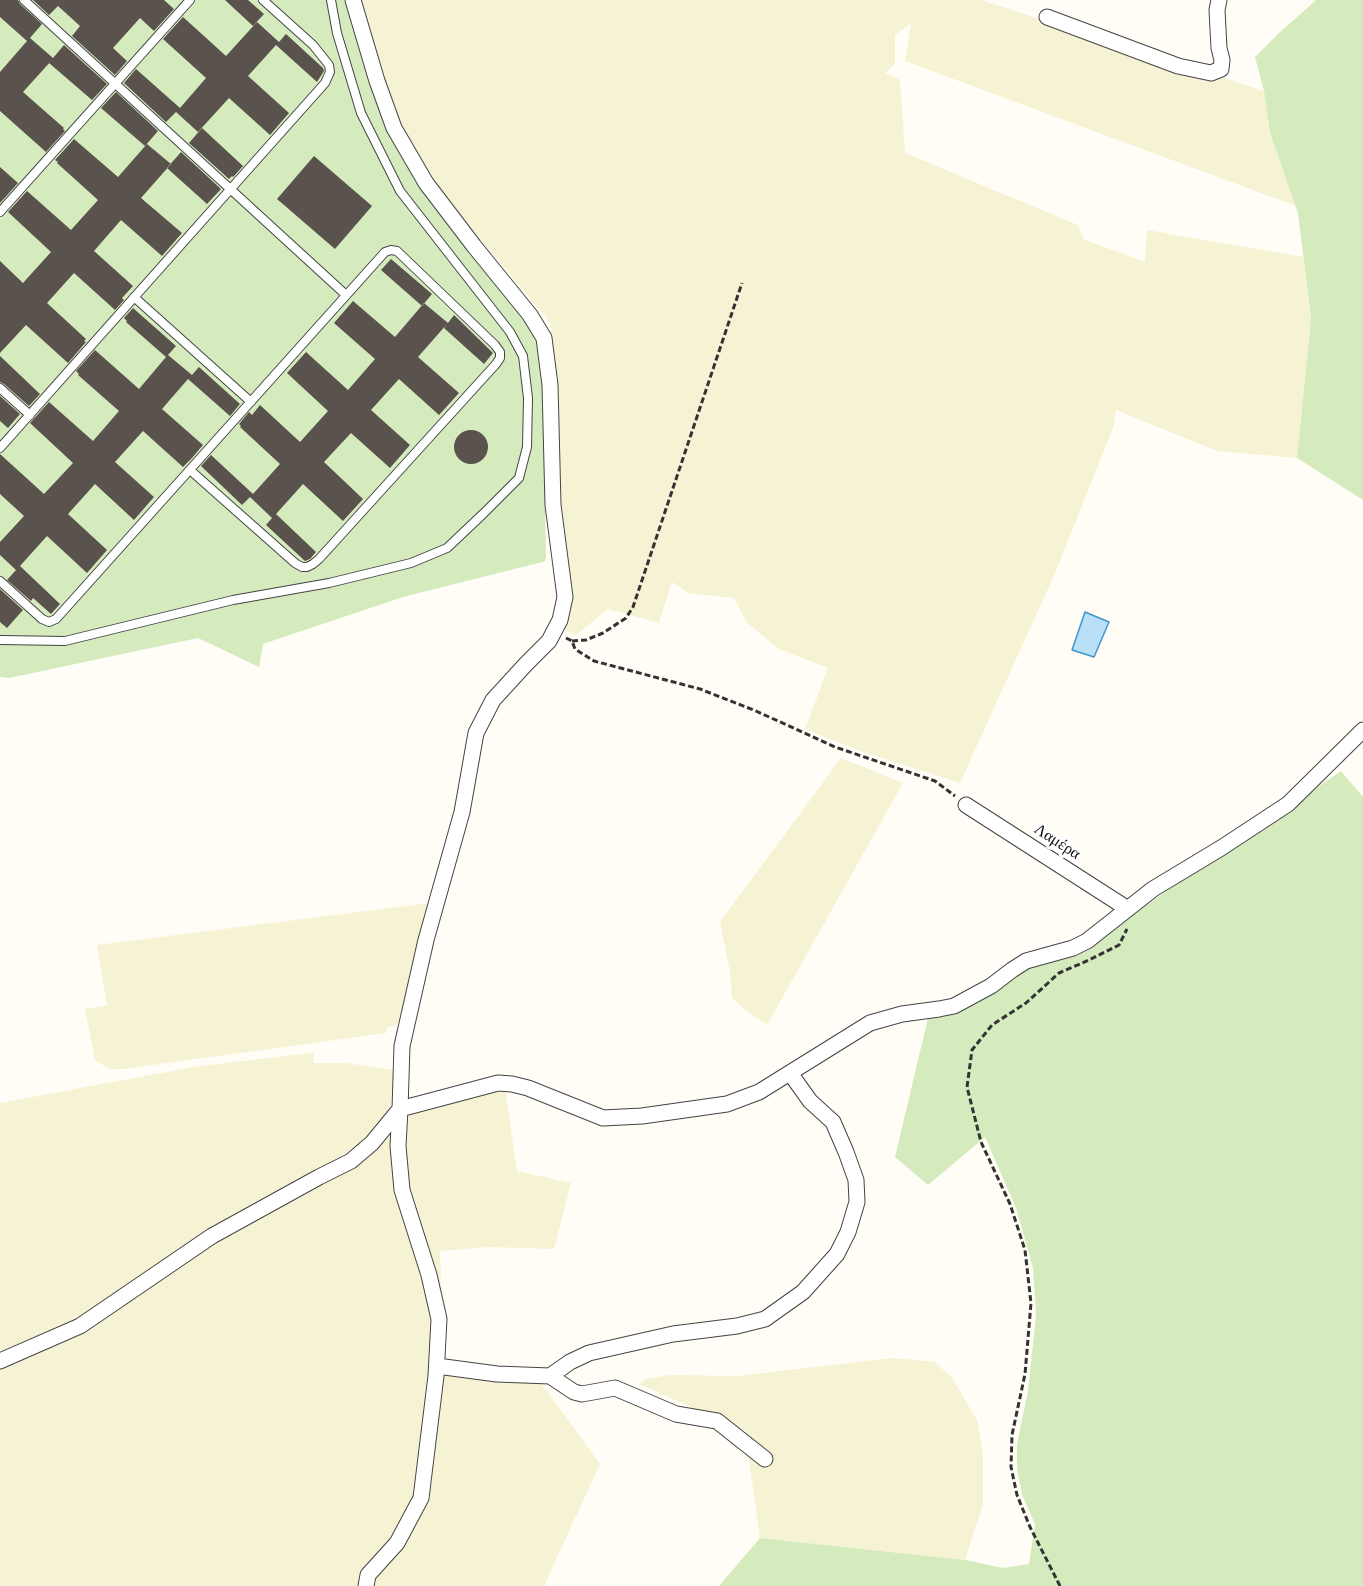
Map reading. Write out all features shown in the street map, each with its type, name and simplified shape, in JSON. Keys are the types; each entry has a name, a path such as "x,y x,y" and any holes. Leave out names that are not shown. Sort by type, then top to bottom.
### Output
{"street":[{"path":"353,0 377,81 394,128 426,183 530,315 544,338 550,385 553,505 565,597 560,620 549,641 493,700 476,733 462,812 426,940 402,1046 398,1146 402,1190 429,1275 439,1319 437,1366 421,1498 397,1543 368,1575 366,1586"},
{"path":"1047,17 1178,66 1211,73 1221,69 1222,60 1217,10 1219,0"},
{"path":"0,1361 80,1326 212,1236 351,1161 372,1143 400,1109 498,1083 528,1088 603,1118 642,1116 728,1104 759,1092 870,1023 902,1014 954,1006 991,986 1026,961 1073,948 1087,941 1153,889 1288,804 1363,729"},
{"name":"Λαμέρα","path":"966,805 1128,909"},
{"path":"550,1376 570,1362 589,1353 673,1334 737,1326 765,1319 803,1292 837,1254 848,1232 857,1202 856,1180 833,1122 810,1101 790,1073"},
{"path":"437,1366 497,1374 550,1376 574,1392 582,1394 615,1388 676,1414 717,1421 765,1459"}],"lane":[{"path":"24,0 346,295"},
{"path":"0,212 190,0"},
{"path":"0,448 325,84 330,72 328,65 313,45 263,0"},
{"path":"0,640 65,641 233,600 329,583 411,563 447,548 519,478 527,447 528,398 524,356 510,332 400,190 361,113 337,33 331,0"},
{"path":"0,581 42,619 49,622 56,619 385,252 397,251 500,352 500,358 319,559 307,567 295,564 190,470"},
{"path":"134,297 250,402"},
{"path":"0,388 30,415"}],"path":[{"path":"553,633 572,641 586,640 603,633 626,618 633,607 742,283"},
{"path":"572,641 574,649 594,661 700,689 756,711 835,747 936,781 966,805"},
{"path":"1060,1586 1030,1527 1017,1495 1011,1467 1012,1435 1026,1374 1032,1303 1025,1250 1011,1204 981,1142 967,1087 972,1050 992,1025 1026,1004 1059,973 1119,945 1128,928 1128,909"}],"shaded area":[{"path":"358,0 981,0 1264,91 1270,133 1296,206 905,61 911,23 895,35 895,64 885,73 900,80 905,153 1078,225 1083,239 1145,262 1147,230 1303,257 1311,319 1297,458 1217,451 1116,410 1113,428 1056,571 960,783 860,751 805,729 828,668 779,649 746,622 734,598 688,593 672,582 659,623 608,609 576,635 560,628 551,323 430,180 397,124"},
{"path":"841,758 903,783 767,1025 732,998 730,972 720,922"},
{"path":"430,903 402,1022 387,1028 386,1033 123,1069 109,1069 95,1060 85,1009 107,1005 97,945"},
{"path":"313,1053 314,1063 346,1063 395,1070 395,1093 389,1109 378,1125 356,1146 320,1169 236,1214 75,1321 0,1351 0,1103 199,1066"},
{"path":"505,1087 517,1171 571,1183 554,1249 489,1247 440,1251 444,1372 541,1383 600,1464 545,1586 0,1586 0,1367 176,1266 395,1127 415,1110"},
{"path":"892,1358 935,1362 952,1378 977,1420 983,1453 983,1504 965,1560 760,1538 745,1431 639,1384 646,1379 670,1375 737,1376"}],"green space":[{"path":"0,0 350,0 390,130 526,318 539,340 547,409 546,561 403,597 263,644 259,667 198,638 9,678 0,677"},
{"path":"1316,0 1363,0 1363,500 1297,458 1311,319 1298,213 1270,133 1264,91 1255,57"},
{"path":"1341,771 1363,797 1363,1586 719,1586 760,1538 965,1560 1003,1568 1029,1564 1035,1524 1022,1495 1017,1469 1017,1444 1028,1391 1036,1315 1033,1268 1016,1208 985,1137 928,1185 895,1157 928,1018 1014,973 1106,933"}],"water":[{"path":"1085,612 1109,622 1094,657 1072,650"}],"building":[{"path":"0,0 18,0 42,24 30,38 53,58 64,45 107,84 92,100 49,63 23,92 64,128 65,131 46,152 0,111 0,72 27,41 0,17"},
{"path":"33,0 164,0 174,9 154,31 140,18 113,48 127,61 115,75 72,36 80,26 58,6 49,15"},
{"path":"225,0 248,0 264,14 253,26"},
{"path":"183,17 226,56 257,22 279,42 286,34 324,71 317,82 276,45 248,76 289,113 270,135 229,98 198,132 176,112 166,122 124,83 136,69 180,108 206,78 163,39"},
{"path":"116,92 158,131 145,146 101,108"},
{"path":"202,128 243,166 233,177 229,179 189,143"},
{"path":"74,139 118,177 147,144 171,164 141,198 182,233 162,256 121,220 94,251 133,286 122,298 124,300 115,310 74,273 47,303 86,339 68,363 26,325 0,353 0,261 23,283 51,252 8,212 27,191 71,230 98,200 55,160"},
{"path":"181,152 221,189 207,204 167,168"},
{"path":"314,156 372,206 335,249 277,199"},
{"path":"0,167 18,183 0,203"},
{"path":"391,259 432,294 422,306 381,270"},
{"path":"353,301 395,337 424,303 448,323 454,315 493,353 484,364 444,328 447,324 418,357 459,393 439,415 399,379 371,410 410,445 390,468 351,433 324,462 363,499 343,521 303,484 276,514 316,552 305,561 266,525 272,518 250,497 242,505 201,466 211,455 253,494 280,464 240,427 239,424 249,412 252,415 260,405 300,442 328,411 287,373 306,352 348,390 375,359 334,323"},
{"path":"133,308 176,346 168,355 192,375 199,367 240,404 230,416 188,379 162,409 203,445 192,458 183,467 143,431 115,462 154,497 134,520 95,484 68,514 107,550 87,573 47,536 20,566 60,604 51,614 33,598 31,601 7,580 16,570 0,555 0,542 24,516 0,494 0,454 44,494 73,463 30,423 49,402 93,441 119,411 76,371 95,350 139,389 166,357 126,322 124,318"},
{"path":"0,356 40,394 29,406 0,382"},
{"path":"0,396 20,414 8,428 0,421"},
{"path":"471,430 483,435 488,447 483,459 471,464 459,459 454,447 459,435"},
{"path":"0,589 23,610 7,628 0,622"}]}
